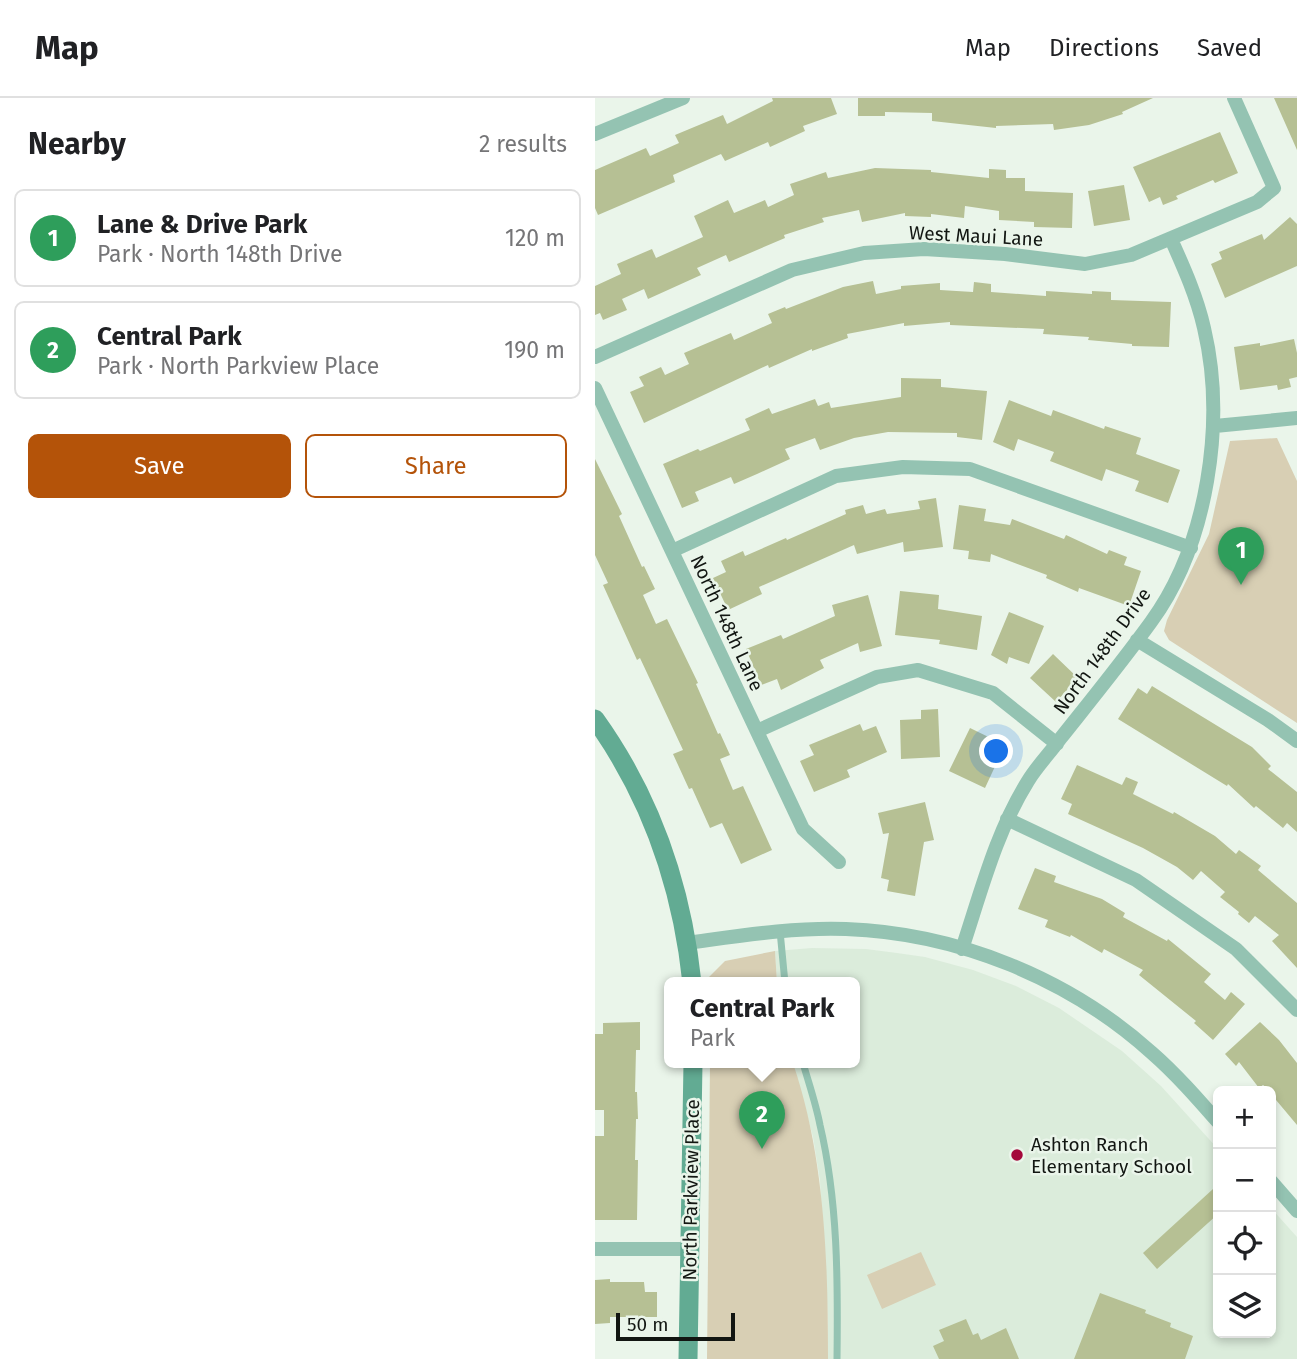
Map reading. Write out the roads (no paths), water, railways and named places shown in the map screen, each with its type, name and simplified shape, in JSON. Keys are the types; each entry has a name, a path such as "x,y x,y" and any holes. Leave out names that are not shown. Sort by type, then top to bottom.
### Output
{"street":[{"path":"595,134 683,98"},
{"name":"West Maui Lane","path":"595,357 792,270 864,253 924,249 1005,254 1085,264 1131,255 1171,239 1257,202 1274,188 1234,98"},
{"name":"North 148th Drive","path":"962,949 1007,819 1028,780 1153,620 1191,548 1201,511 1215,426 1211,361 1196,298 1171,239"},
{"name":"North 148th Lane","path":"595,388 803,829 839,862"},
{"path":"1215,426 1297,418"},
{"path":"672,551 836,477 903,467 969,469 1191,548"},
{"path":"1137,640 1268,720 1297,741"},
{"path":"757,732 877,677 918,670 993,693 1057,744"},
{"path":"595,719 625,766 656,830 677,894 691,977"},
{"path":"1007,819 1136,880 1236,949 1297,1010"},
{"path":"687,943 780,931 860,930 911,937 962,949 1027,971 1092,1007 1152,1052 1213,1117"},
{"name":"North Parkview Place","path":"688,1359 694,1068"},
{"path":"1276,1187 1297,1211"},
{"path":"595,1249 691,1249"}],"lane":[{"path":"780,931 784,977"},
{"path":"804,1068 820,1124 830,1190 837,1300 837,1359"}],"place":[{"name":"Lane & Drive Park","path":"1241,585"},
{"name":"Central Park","path":"762,1149"},
{"name":"Ashton Ranch Elementary School","path":"1017,1155"}]}
